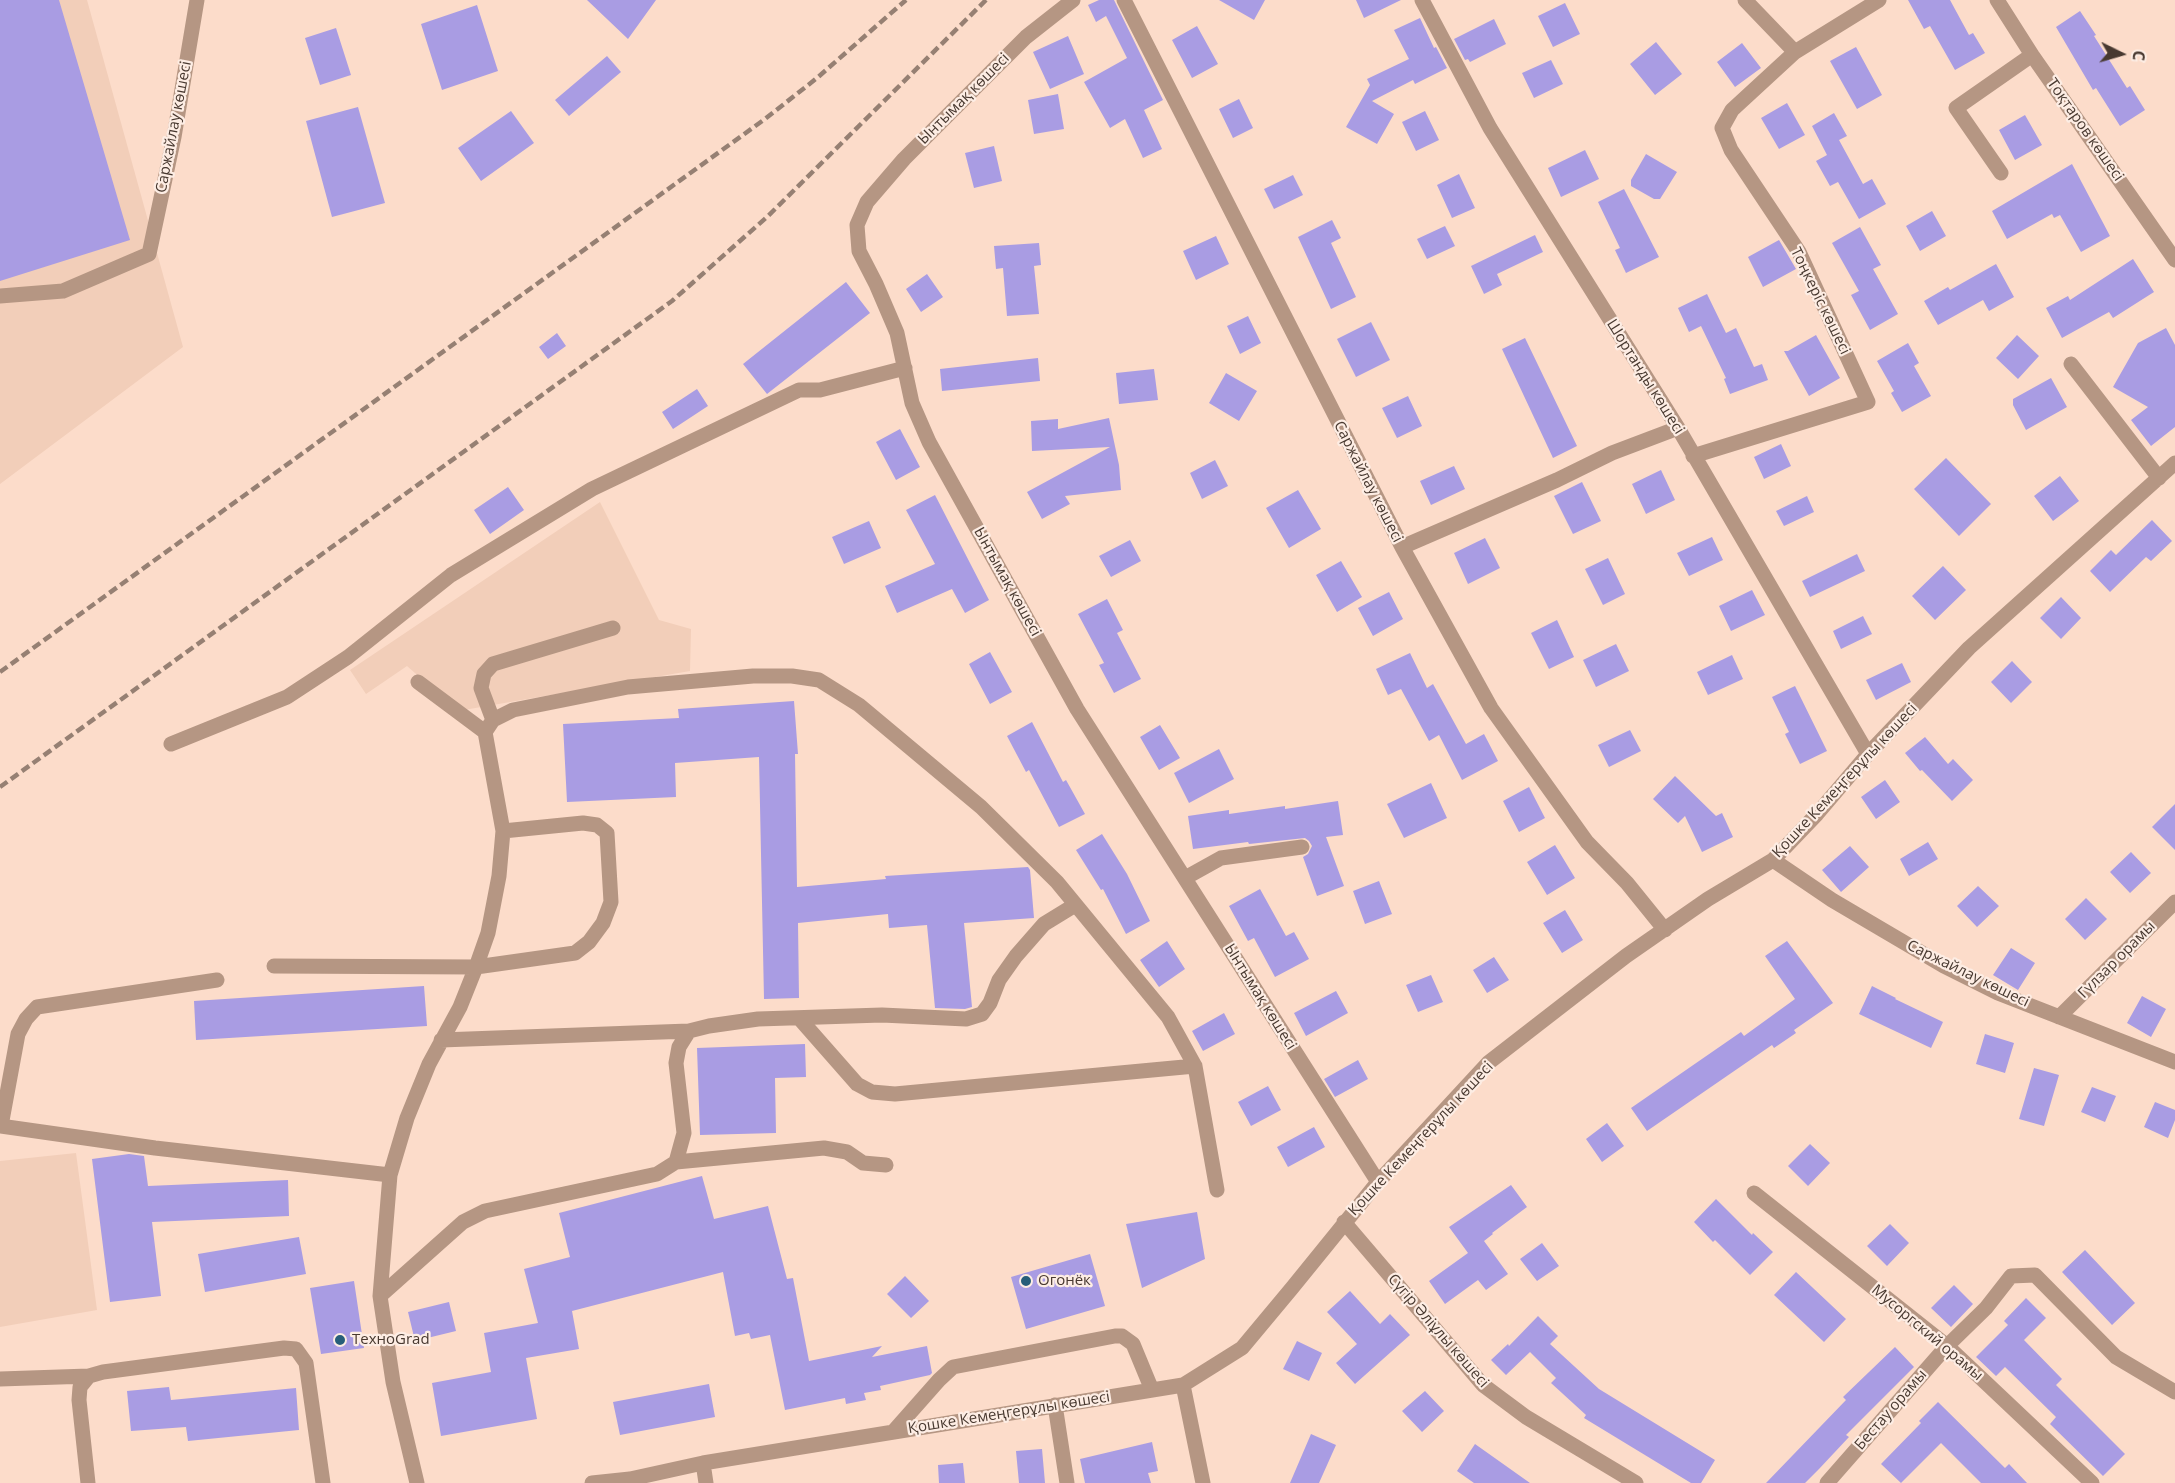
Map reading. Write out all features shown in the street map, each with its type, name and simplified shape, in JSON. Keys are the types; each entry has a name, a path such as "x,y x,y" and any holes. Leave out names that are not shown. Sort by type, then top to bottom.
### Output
{"street":[{"name":"Саржайлау көшесі","path":"0,296 63,291 149,254 174,138 197,0"},
{"name":"Ынтымақ көшесі","path":"1073,0 1026,37 904,159 867,202 857,225 859,251 897,333 912,403 929,442 1077,709 1378,1182"},
{"name":"Саржайлау көшесі","path":"1124,0 1402,547 1491,708 1587,842 1627,883 1665,930"},
{"name":"Шортанды көшесі","path":"1422,0 1490,128 1678,428 1868,753"},
{"path":"1745,0 1795,52 1879,0"},
{"name":"Тоқтаров көшесі","path":"1997,0 2032,55 2175,260"},
{"name":"Тоңкерiс көшесі","path":"1693,456 1868,402 1799,252 1731,150 1722,128 1731,110 1795,52"},
{"path":"2001,173 1956,108 2032,55"},
{"path":"2071,364 2159,478"},
{"path":"171,744 287,697 348,657 451,575 592,489 799,390 820,390 905,368"},
{"path":"1402,547 1557,480 1611,453 1678,428"},
{"name":"Қошке Кемеңгерұлы көшесі","path":"592,1483 630,1479 703,1463 1183,1385 1242,1348 1378,1182 1488,1064 1626,956 1708,899 1773,860 1817,814 1868,753 1969,648 2175,463"},
{"path":"417,1483 393,1382 380,1296 390,1175 407,1118 429,1064 460,1007 476,967 488,933 499,876 503,831 482,688 484,674 493,664 613,628"},
{"path":"489,726 513,710 628,687 753,676 792,676 819,680 859,705 981,807 1057,882 1168,1017 1195,1066 1217,1190"},
{"path":"418,682 489,726"},
{"path":"274,966 476,967 575,953 589,942 603,923 611,902 607,833 597,825 583,823 503,831"},
{"path":"1185,878 1221,858 1302,847"},
{"name":"Саржайлау көшесі","path":"1773,860 1832,900 1944,966 1998,993 2175,1062"},
{"name":"Гүлзар орамы","path":"2059,1017 2175,902"},
{"path":"441,1040 689,1031 758,1019 882,1015 966,1019 982,1014 990,1003 999,980 1044,924 1075,905"},
{"path":"217,980 37,1007 26,1019 18,1034 1,1126 155,1148 390,1175"},
{"path":"799,1018 857,1084 872,1092 895,1094 1195,1066"},
{"path":"676,1162 684,1133 676,1063 679,1047 689,1031"},
{"path":"380,1296 463,1222 485,1211 657,1174 676,1162 824,1148 847,1152 863,1163 885,1165"},
{"name":"Мусоргский орамы","path":"1754,1193 1947,1346 2092,1483"},
{"name":"Сүгір Әліұлы көшесі","path":"1344,1222 1483,1385 1526,1417 1636,1483"},
{"name":"Бестау орамы","path":"1827,1483 1947,1346 1986,1308 2011,1276 2035,1275 2116,1357 2175,1392"},
{"path":"893,1432 947,1371 953,1368 1115,1336 1129,1339 1133,1344 1152,1390"},
{"path":"0,1379 88,1376 103,1372 284,1348 296,1349 306,1363 323,1483"},
{"path":"88,1376 80,1387 79,1400 88,1483"},
{"path":"1183,1385 1203,1483"},
{"path":"1055,1405 1067,1483"},
{"path":"703,1463 706,1483"}],"shaded area":[{"path":"0,0 87,0 183,347 0,484"},
{"path":"600,502 659,620 691,629 690,671 458,711 407,666 366,694 350,670"},
{"path":"76,1153 97,1310 0,1327 0,1161"}],"building":[{"path":"0,0 59,0 130,240 0,281"},
{"path":"587,0 656,0 628,39"},
{"path":"1099,0 1114,0 1163,100 1144,110 1162,149 1143,158 1125,119 1110,128 1084,82 1127,58 1106,16 1096,22 1088,5"},
{"path":"1219,0 1265,0 1254,20"},
{"path":"1356,0 1401,0 1364,18"},
{"path":"1908,0 1950,0 1969,35 1973,33 1985,53 1955,70 1930,26 1924,29"},
{"path":"1565,3 1580,34 1553,47 1538,16"},
{"path":"477,5 498,71 442,90 421,24"},
{"path":"2080,11 2127,88 2130,86 2145,110 2120,126 2096,88 2093,90 2056,27"},
{"path":"1420,18 1434,48 1436,47 1447,68 1415,84 1413,80 1372,101 1394,114 1377,144 1346,127 1370,85 1367,79 1409,59 1394,30"},
{"path":"1494,19 1506,44 1470,62 1468,59 1465,60 1454,39"},
{"path":"1197,26 1218,64 1192,78 1172,40"},
{"path":"336,28 351,75 320,85 305,38"},
{"path":"1068,36 1084,74 1050,89 1033,52"},
{"path":"1656,42 1682,74 1655,95 1630,64"},
{"path":"1742,43 1761,68 1735,87 1717,62"},
{"path":"1856,47 1882,95 1857,109 1830,61"},
{"path":"607,56 621,72 569,116 555,100"},
{"path":"1551,60 1563,84 1534,98 1522,73"},
{"path":"1058,94 1064,129 1034,134 1028,100"},
{"path":"1239,99 1253,128 1233,138 1219,109"},
{"path":"1787,103 1805,135 1779,149 1761,118"},
{"path":"358,107 385,203 332,217 306,121"},
{"path":"511,111 534,143 481,181 458,148"},
{"path":"1425,111 1439,140 1416,151 1402,122"},
{"path":"1834,113 1847,136 1839,140 1863,184 1872,179 1886,204 1859,219 1838,182 1830,186 1816,161 1827,155 1812,126"},
{"path":"2025,115 2042,145 2015,160 1999,130"},
{"path":"994,146 1002,181 974,188 965,153"},
{"path":"1585,150 1599,179 1561,197 1548,168"},
{"path":"1646,154 1677,172 1660,199 1654,199 1631,186 1631,180"},
{"path":"2072,164 2110,236 2081,252 2060,215 2054,218 2052,214 2007,239 1992,211"},
{"path":"1459,174 1475,208 1452,218 1437,185"},
{"path":"1293,175 1303,195 1274,209 1264,189"},
{"path":"1624,189 1659,257 1626,273 1615,250 1620,248 1598,202"},
{"path":"1932,211 1946,236 1920,251 1906,226"},
{"path":"1332,220 1341,238 1331,243 1356,297 1331,309 1298,237"},
{"path":"1445,226 1455,246 1427,259 1417,239"},
{"path":"1860,227 1881,265 1873,269 1898,314 1870,330 1851,295 1859,291 1832,243"},
{"path":"1535,235 1543,252 1497,274 1502,285 1484,294 1471,266"},
{"path":"1216,236 1229,264 1196,280 1183,251"},
{"path":"1779,240 1796,269 1763,287 1748,257"},
{"path":"1039,243 1041,265 1034,266 1039,314 1007,316 1003,268 996,269 994,246"},
{"path":"2133,259 2154,292 2113,318 2109,312 2062,338 2046,308 2068,296 2070,300"},
{"path":"1996,264 2014,297 1989,311 1983,300 1938,325 1924,301 1948,287 1950,290"},
{"path":"927,274 943,297 921,312 906,289"},
{"path":"846,282 870,313 767,394 743,364"},
{"path":"1707,294 1726,333 1736,328 1754,367 1762,364 1768,380 1730,394 1724,379 1726,378 1701,326 1689,332 1678,308"},
{"path":"1248,316 1261,343 1240,354 1227,326"},
{"path":"1371,322 1390,360 1356,377 1337,339"},
{"path":"2166,328 2175,345 2175,427 2151,446 2131,420 2148,407 2113,387 2138,343"},
{"path":"557,333 566,346 548,359 539,347"},
{"path":"1816,335 1840,378 1809,396 1784,351"},
{"path":"2017,335 2039,356 2018,379 1996,358"},
{"path":"1525,338 1577,446 1553,458 1502,349"},
{"path":"1908,343 1919,363 1914,366 1931,396 1902,412 1891,393 1894,391 1877,361"},
{"path":"1038,358 1040,381 942,391 940,369"},
{"path":"1154,369 1158,400 1119,404 1116,373"},
{"path":"1226,373 1257,391 1239,421 1209,403"},
{"path":"2051,378 2067,407 2026,430 2013,405 2013,399"},
{"path":"697,389 708,406 673,429 662,412"},
{"path":"1408,396 1422,426 1397,438 1382,408"},
{"path":"1109,418 1119,465 1121,490 1065,496 1070,504 1042,519 1027,492 1110,447 1032,451 1031,421 1058,419 1058,429"},
{"path":"900,429 920,467 896,480 876,442"},
{"path":"1781,444 1791,466 1764,479 1754,457"},
{"path":"1946,458 1991,504 1959,536 1914,489"},
{"path":"1215,460 1228,486 1202,499 1190,473"},
{"path":"1454,466 1465,489 1431,505 1420,481"},
{"path":"1661,470 1675,500 1646,514 1632,484"},
{"path":"2060,476 2079,501 2053,521 2034,496"},
{"path":"1582,482 1601,521 1573,534 1554,496"},
{"path":"508,487 524,510 490,534 474,510"},
{"path":"1298,490 1321,529 1289,548 1266,508"},
{"path":"935,495 989,600 965,613 952,589 897,613 885,586 935,564 906,510"},
{"path":"1807,496 1814,512 1784,526 1776,511"},
{"path":"2152,520 2172,541 2151,561 2146,557 2110,592 2090,571 2111,550 2116,555"},
{"path":"869,521 881,548 844,564 832,537"},
{"path":"1712,537 1723,560 1689,576 1677,553"},
{"path":"1485,538 1500,568 1468,584 1454,553"},
{"path":"1130,540 1141,561 1111,577 1099,556"},
{"path":"1857,554 1865,571 1810,597 1802,581"},
{"path":"1608,558 1625,594 1603,605 1585,569"},
{"path":"1341,561 1362,597 1337,612 1316,575"},
{"path":"1943,566 1966,590 1935,620 1912,596"},
{"path":"1752,590 1765,615 1731,631 1719,606"},
{"path":"1389,592 1403,619 1373,636 1358,608"},
{"path":"2061,597 2081,618 2061,639 2040,618"},
{"path":"1107,599 1123,630 1117,633 1141,679 1114,693 1099,665 1104,663 1078,614"},
{"path":"1863,616 1872,634 1841,649 1833,631"},
{"path":"1557,620 1574,657 1549,669 1531,633"},
{"path":"1616,644 1629,671 1596,687 1583,660"},
{"path":"990,652 1012,692 990,704 969,664"},
{"path":"1410,653 1427,688 1433,684 1466,744 1484,734 1498,761 1462,780 1439,735 1429,741 1401,689 1388,695 1376,669"},
{"path":"1732,655 1743,679 1708,695 1697,672"},
{"path":"2012,661 2032,682 2011,703 1991,682"},
{"path":"1902,663 1911,682 1876,700 1866,680"},
{"path":"1795,686 1827,751 1800,764 1785,734 1789,732 1772,697"},
{"path":"794,701 798,754 795,754 797,887 886,879 885,876 1028,867 1030,870 1034,918 964,923 972,1007 965,1009 935,1008 927,925 889,928 888,914 798,923 799,998 764,999 759,757 675,763 676,797 567,802 563,724 679,718 678,709"},
{"path":"1032,722 1063,782 1066,780 1085,814 1059,827 1029,770 1026,772 1007,736"},
{"path":"1160,725 1180,758 1159,770 1140,737"},
{"path":"1630,730 1641,751 1609,767 1598,745"},
{"path":"1925,737 1948,764 1953,759 1973,780 1952,801 1922,770 1920,771 1905,753"},
{"path":"1219,749 1234,779 1189,803 1174,773"},
{"path":"1675,776 1716,816 1722,813 1733,837 1702,852 1685,816 1678,823 1653,799"},
{"path":"1885,780 1900,802 1876,819 1861,797"},
{"path":"1431,783 1447,818 1404,838 1387,804"},
{"path":"1529,787 1545,818 1519,832 1503,801"},
{"path":"1338,801 1343,835 1326,837 1344,886 1317,896 1303,857 1308,854 1312,846 1305,838 1193,849 1188,816 1229,810 1229,814 1285,806 1285,809"},
{"path":"2175,804 2175,850 2152,827"},
{"path":"1102,834 1127,874 1150,921 1126,934 1103,889 1101,890 1076,850"},
{"path":"1928,842 1938,859 1909,876 1900,859"},
{"path":"1555,845 1575,878 1547,895 1527,862"},
{"path":"1850,846 1869,867 1841,892 1822,870"},
{"path":"2131,852 2151,873 2130,893 2110,872"},
{"path":"1379,881 1392,914 1365,924 1353,891"},
{"path":"1978,886 1999,906 1977,927 1957,906"},
{"path":"1260,889 1286,936 1294,932 1309,959 1275,977 1254,938 1248,941 1229,906"},
{"path":"2086,898 2107,919 2085,940 2065,919"},
{"path":"1565,910 1583,940 1562,953 1543,923"},
{"path":"1167,941 1185,969 1159,987 1140,960"},
{"path":"1787,941 1833,1003 1794,1030 1796,1033 1774,1048 1772,1045 1647,1131 1631,1108 1741,1032 1744,1036 1795,999 1765,956"},
{"path":"2011,948 2035,963 2018,990 1993,975"},
{"path":"1494,957 1509,980 1487,993 1473,970"},
{"path":"1431,975 1443,1002 1418,1012 1406,985"},
{"path":"424,986 427,1026 196,1040 194,1001"},
{"path":"1872,986 1943,1022 1931,1048 1859,1014"},
{"path":"1336,991 1348,1013 1306,1036 1294,1013"},
{"path":"2142,996 2166,1009 2151,1037 2127,1023"},
{"path":"1224,1013 1235,1034 1203,1051 1192,1031"},
{"path":"1985,1034 2014,1043 2005,1073 1976,1064"},
{"path":"805,1044 806,1077 775,1078 776,1133 700,1135 697,1048"},
{"path":"1358,1060 1368,1079 1335,1097 1324,1079"},
{"path":"2034,1068 2059,1075 2044,1126 2019,1119"},
{"path":"1268,1086 1281,1110 1251,1126 1238,1102"},
{"path":"2092,1087 2116,1096 2105,1122 2081,1112"},
{"path":"2155,1102 2175,1110 2175,1120 2168,1138 2144,1127"},
{"path":"1607,1123 1624,1146 1602,1162 1586,1139"},
{"path":"1314,1127 1325,1147 1288,1167 1277,1147"},
{"path":"1810,1144 1830,1163 1808,1186 1788,1166"},
{"path":"129,1154 144,1156 148,1186 288,1180 289,1216 152,1222 161,1296 110,1302 92,1159"},
{"path":"702,1176 714,1219 768,1206 787,1279 793,1278 809,1361 882,1346 872,1357 927,1346 932,1373 880,1386 881,1390 864,1393 866,1400 846,1404 845,1398 785,1410 770,1335 751,1339 749,1333 735,1336 723,1272 572,1311 579,1349 526,1358 537,1419 441,1436 432,1383 491,1372 484,1333 538,1323 524,1269 570,1257 559,1213"},
{"path":"1511,1185 1527,1207 1484,1241 1508,1274 1486,1290 1478,1280 1445,1304 1429,1281 1468,1253 1449,1227"},
{"path":"1716,1199 1752,1235 1753,1233 1773,1252 1750,1275 1694,1222"},
{"path":"1197,1212 1205,1259 1142,1288 1126,1224"},
{"path":"1890,1224 1909,1243 1887,1266 1867,1246"},
{"path":"299,1237 306,1274 205,1292 198,1254"},
{"path":"1542,1243 1559,1266 1537,1281 1520,1259"},
{"path":"2085,1250 2135,1303 2112,1325 2062,1272"},
{"path":"1090,1254 1105,1306 1026,1329 1011,1277"},
{"path":"1796,1272 1846,1319 1824,1342 1774,1295"},
{"path":"905,1276 929,1301 911,1318 887,1294"},
{"path":"354,1281 364,1348 321,1354 310,1288"},
{"path":"1954,1285 1973,1304 1951,1327 1931,1308"},
{"path":"1350,1291 1380,1324 1390,1314 1410,1335 1355,1384 1336,1363 1357,1344 1327,1312"},
{"path":"2026,1298 2046,1318 2024,1340 2062,1379 2056,1385 2125,1454 2103,1476 2050,1424 2056,1417 2005,1367 1996,1376 1976,1357 2008,1325 2004,1321"},
{"path":"449,1302 456,1331 415,1341 408,1312"},
{"path":"1538,1316 1558,1336 1550,1344 1599,1389 1715,1460 1701,1483 1691,1483 1584,1418 1586,1415 1551,1383 1556,1378 1530,1352 1506,1375 1491,1360 1508,1344 1509,1346"},
{"path":"1297,1341 1322,1353 1309,1381 1283,1369"},
{"path":"1895,1347 1914,1367 1846,1435 1849,1437 1819,1469 1805,1483 1766,1483 1846,1400 1843,1397"},
{"path":"709,1384 715,1417 620,1435 613,1402"},
{"path":"169,1387 171,1400 296,1388 299,1430 188,1441 186,1427 131,1431 127,1391"},
{"path":"1425,1391 1444,1411 1422,1432 1402,1411"},
{"path":"1938,1402 2005,1468 2009,1464 2027,1483 1981,1483 1941,1443 1901,1483 1881,1464"},
{"path":"1311,1434 1336,1445 1319,1483 1290,1483"},
{"path":"1152,1442 1158,1471 1148,1473 1151,1483 1085,1483 1080,1459"},
{"path":"1475,1444 1530,1483 1474,1483 1457,1471"},
{"path":"1042,1449 1045,1483 1019,1483 1016,1451"},
{"path":"963,1463 965,1483 939,1483 938,1465"}],"railway":[{"path":"0,672 765,119 817,78 906,0"},
{"path":"0,787 672,301 767,217 986,0"}],"place":[{"name":"Огонёк","path":"1026,1281"},
{"name":"ТехноGrad","path":"340,1340"}]}
